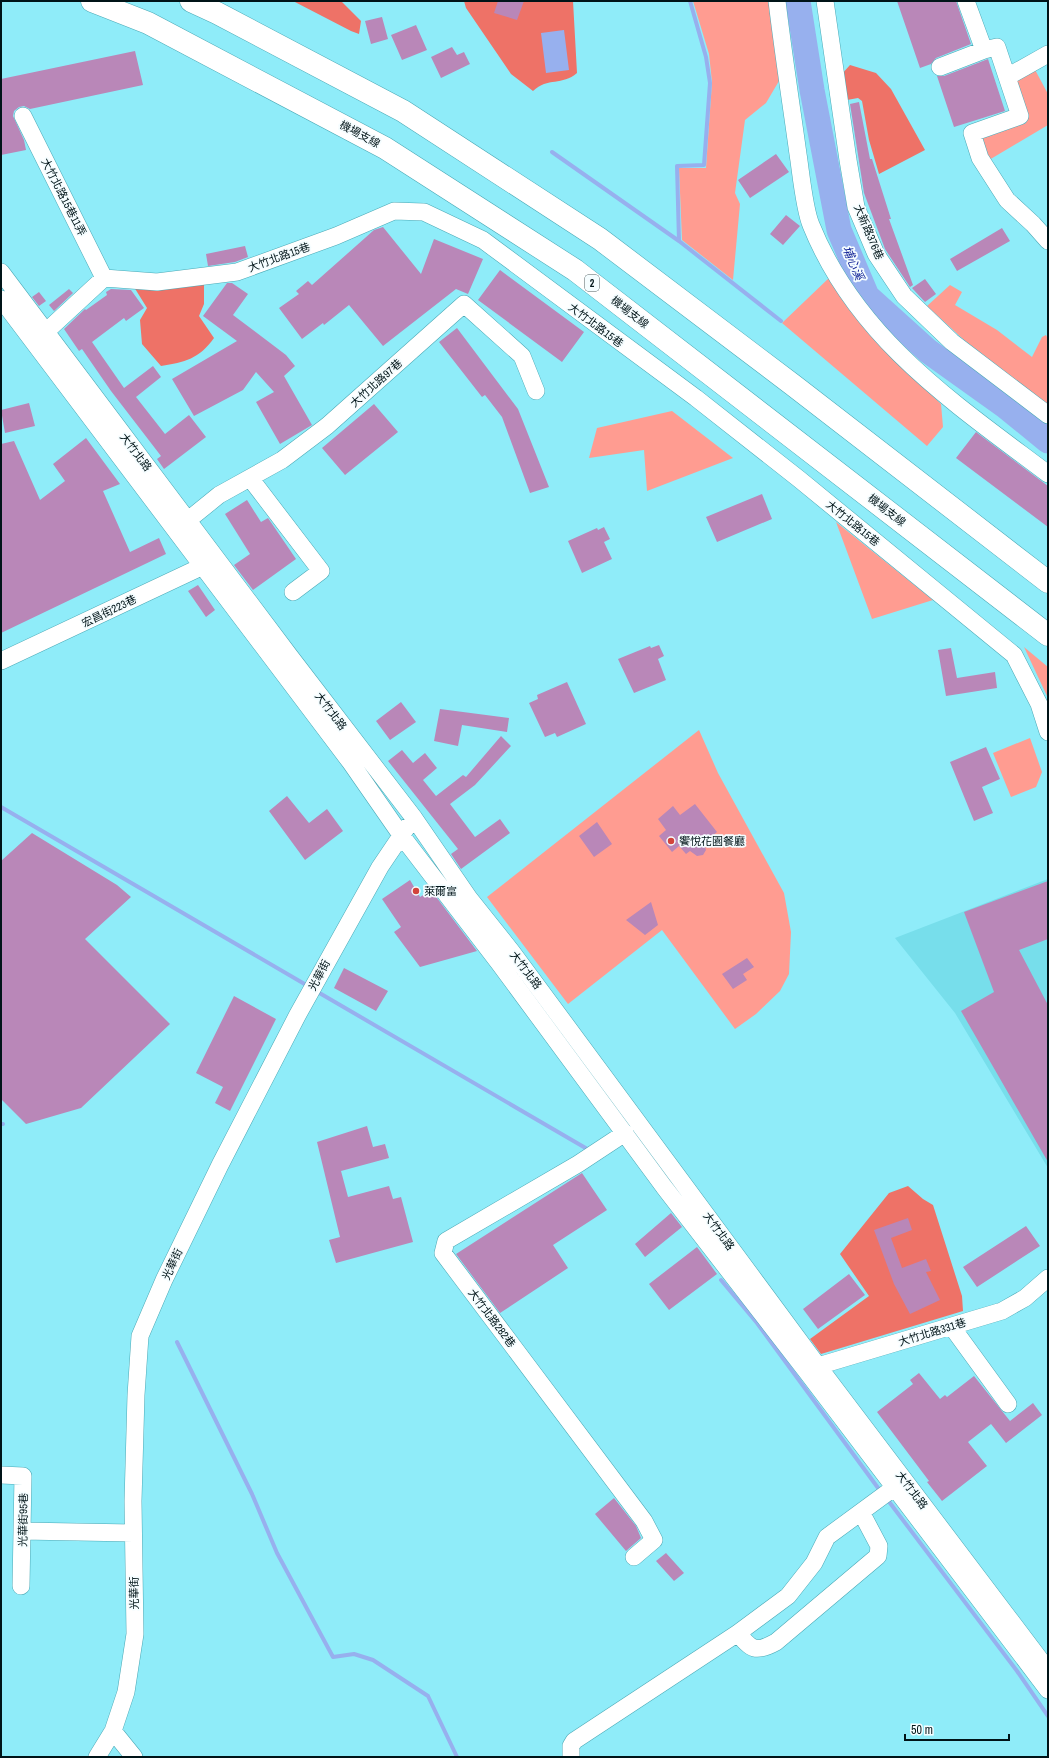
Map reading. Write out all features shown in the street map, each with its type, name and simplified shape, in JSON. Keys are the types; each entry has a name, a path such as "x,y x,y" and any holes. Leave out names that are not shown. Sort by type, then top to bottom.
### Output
{"highway":[{"name":"機場支線","path":"92,1 148,23 385,148 575,270 1048,635"},
{"path":"191,1 217,13 402,111 600,239 793,385 1048,582"}],"street":[{"path":"777,1 799,158 810,224 833,270 857,305 890,346 938,390 1048,474"},
{"name":"大新路376巷","path":"825,1 856,207 876,254 904,296 952,342 1048,415"},
{"path":"966,1 984,50"},
{"path":"940,67 984,50 997,47 1020,116 972,133 980,158 1007,200 1033,224 1048,241"},
{"path":"1007,77 1048,54"},
{"name":"大竹北路15巷11弄","path":"23,116 104,278"},
{"name":"大竹北路15巷","path":"104,278 157,282 237,272 336,236 394,211 424,212 483,240 702,403 823,498 1014,655 1039,704 1048,732"},
{"name":"大竹北路","path":"1,272 41,337 208,561 402,835 499,963 718,1259 812,1369 1048,1670"},
{"path":"1,315 22,341 41,337 104,278"},
{"name":"大竹北路","path":"1,299 41,337 187,521 208,561 414,818 469,898 521,964 895,1487 1048,1690"},
{"name":"大竹北路97巷","path":"187,521 219,495 282,460 327,426 464,304 522,356 536,391"},
{"path":"250,478 321,571 293,592"},
{"name":"宏昌街223巷","path":"1,661 208,561"},
{"name":"光華街","path":"97,1757 114,1731 126,1692 134,1634 133,1532 136,1395 140,1336 164,1280 220,1164 264,1078 376,874 414,818"},
{"name":"大竹北路282巷","path":"625,1133 578,1164 446,1241 443,1253 644,1521 654,1540 634,1557"},
{"name":"大竹北路331巷","path":"812,1369 1002,1311 1025,1298 1048,1278"},
{"path":"952,1327 1008,1404"},
{"name":"光華街95巷","path":"1,1475 23,1476 21,1586"},
{"path":"571,1757 571,1746 574,1740 738,1633 793,1590 814,1563 826,1537 895,1487"},
{"path":"738,1633 747,1645 754,1648 761,1649 776,1642 878,1556 879,1546 861,1512"},
{"path":"22,1531 133,1532"},
{"path":"114,1731 134,1757"}],"shaded area":[{"path":"293,1 341,1 361,21 359,34 351,31"},
{"path":"464,1 573,1 577,73 566,79 544,84 533,91 511,74 466,8"},
{"path":"693,1 769,1 779,81 766,103 745,120 735,193 740,204 733,280 682,240 679,168 706,168 712,82 709,54"},
{"path":"564,30 569,70 546,73 541,33"},
{"path":"850,65 876,73 891,89 925,150 879,174 869,140 862,101 858,98 847,100 841,75"},
{"path":"1033,66 1048,94 1048,125 989,160 981,139 1026,123 1012,79"},
{"path":"830,277 891,356 941,404 943,427 927,446 782,323"},
{"path":"204,284 204,304 199,316 214,338 203,351 197,355 184,361 161,366 142,344 140,320 147,308 134,287"},
{"path":"950,285 962,292 955,305 997,330 1032,357 1042,337 1046,335 1048,339 1048,405 964,340 927,306"},
{"path":"672,411 733,458 647,491 644,450 589,458 597,428"},
{"path":"836,522 933,600 872,619"},
{"path":"1024,647 1048,667 1048,699 1047,696"},
{"path":"699,730 718,773 784,893 791,932 789,974 780,991 756,1014 735,1029 662,930 568,1004 487,897"},
{"path":"1030,738 1042,772 1036,787 1011,797 993,753"},
{"path":"1048,879 1048,1168 955,1013 895,938"},
{"path":"908,1186 923,1199 933,1205 962,1296 963,1311 821,1354 810,1339 869,1296 840,1254 889,1193"}],"building":[{"path":"498,1 524,1 517,20 494,13"},
{"path":"897,1 956,1 971,44 936,58 931,64 920,68"},
{"path":"382,17 388,39 371,44 365,21"},
{"path":"416,25 427,50 402,60 391,35"},
{"path":"452,47 457,55 464,52 470,64 441,78 431,57"},
{"path":"135,51 143,85 30,109 24,106 19,107 14,111 13,116 24,140 26,150 1,155 1,79"},
{"path":"988,59 1005,111 954,127 937,76 944,76"},
{"path":"859,102 870,159 872,159 891,219 889,219 913,285 910,287 885,249 864,193 850,104"},
{"path":"776,154 789,172 750,198 738,180"},
{"path":"786,215 800,226 783,245 770,234"},
{"path":"383,227 421,274 434,239 483,259 468,294 456,289 383,346 349,305 324,325 323,323 302,339 279,308 299,294 296,291 308,281 312,285 374,230"},
{"path":"1002,228 1010,241 957,271 950,259"},
{"path":"245,246 248,257 235,262 208,266 206,254"},
{"path":"500,270 584,332 562,362 478,300"},
{"path":"925,279 936,294 925,302 912,288"},
{"path":"227,283 232,283 248,294 233,315 286,355 295,366 284,376 312,425 280,444 256,402 274,392 256,372 243,390 194,416 172,379 237,341 203,316"},
{"path":"69,289 73,293 54,311 49,305"},
{"path":"111,289 131,290 144,308 126,321 124,318 92,342 124,388 153,366 161,377 136,397 165,434 189,415 206,437 164,469 157,459 161,456 111,391 82,349 79,351 64,329 85,309 86,310 107,295 106,292"},
{"path":"39,292 46,301 39,306 32,297"},
{"path":"457,328 518,409 549,487 530,493 502,417 485,395 482,397 439,342"},
{"path":"29,403 35,426 5,433 1,410"},
{"path":"374,404 398,432 345,475 322,448"},
{"path":"976,432 1048,486 1048,527 956,458"},
{"path":"86,438 120,484 103,491 130,552 159,538 166,554 1,633 1,444 14,441 40,500 65,481 53,464"},
{"path":"762,494 772,519 717,542 706,517"},
{"path":"247,500 261,522 268,518 296,559 253,590 234,565 250,554 225,514"},
{"path":"604,527 610,539 604,542 612,559 582,573 568,541 597,528 598,530"},
{"path":"198,585 215,610 206,617 188,591"},
{"path":"659,645 664,656 658,659 666,680 634,693 618,659 650,646 651,648"},
{"path":"951,648 957,678 995,672 997,688 946,696 938,650"},
{"path":"567,682 586,724 557,737 555,733 545,737 529,703 538,699 537,695"},
{"path":"401,702 416,722 390,740 376,721"},
{"path":"440,709 509,718 507,732 462,725 458,746 434,741"},
{"path":"501,736 511,746 475,785 450,804 475,837 500,819 510,833 461,869 451,854 458,849 388,761 402,750 413,763 425,753 437,768 423,780 436,796 463,775 466,777"},
{"path":"986,747 1000,779 982,787 993,813 974,821 950,762"},
{"path":"287,796 309,823 327,809 343,831 305,860 269,811"},
{"path":"695,804 717,832 704,843 706,850 703,855 697,856 690,851 686,854 679,846 672,852 659,836 666,830 658,819 673,806 680,815"},
{"path":"597,822 612,844 594,857 579,836"},
{"path":"32,833 117,885 131,897 85,939 170,1024 81,1108 26,1124 1,1099 1,861"},
{"path":"410,880 420,897 431,890 477,951 420,967 394,932 401,927 382,899"},
{"path":"1048,881 1048,939 1019,950 1048,1005 1048,1162 961,1011 994,992 964,912"},
{"path":"651,902 658,925 645,935 626,920"},
{"path":"747,958 754,967 743,974 747,980 733,989 722,974"},
{"path":"344,968 388,991 376,1011 334,988"},
{"path":"234,996 276,1019 230,1111 215,1103 223,1087 196,1073"},
{"path":"367,1126 373,1147 385,1144 389,1158 341,1171 348,1197 389,1186 393,1199 401,1197 413,1242 336,1263 329,1240 340,1237 317,1142"},
{"path":"582,1173 607,1210 553,1245 568,1268 500,1313 456,1254"},
{"path":"671,1213 682,1227 645,1257 635,1244"},
{"path":"908,1218 912,1230 891,1238 902,1268 926,1259 931,1271 926,1272 940,1300 910,1314 894,1284 874,1230"},
{"path":"1026,1226 1040,1246 977,1287 963,1267"},
{"path":"697,1247 717,1274 669,1310 649,1284"},
{"path":"849,1274 865,1295 818,1329 803,1309"},
{"path":"919,1373 940,1399 945,1395 947,1397 974,1376 1010,1421 1033,1403 1042,1415 1006,1443 991,1424 968,1442 987,1466 942,1501 927,1482 929,1481 877,1412 913,1384 910,1380"},
{"path":"614,1498 636,1526 641,1538 626,1551 595,1514"},
{"path":"666,1553 684,1573 674,1581 656,1561"}],"waterway":[{"path":"690,1 706,57 710,83 704,165 677,166 679,241 781,321"},
{"name":"埔心溪","path":"798,1 812,90 839,230 867,296 928,351 1005,406 1048,441"},
{"path":"552,152 679,241"},
{"path":"1,807 308,986"},
{"path":"316,991 589,1150"},
{"path":"721,1280 757,1323 881,1492"},
{"path":"177,1342 252,1494 277,1553 333,1657 354,1654 373,1660 428,1696 457,1757"},
{"path":"887,1499 1017,1671 1048,1716"}],"place":[{"name":"饗悅花園餐廳","path":"671,841"},
{"name":"萊爾富","path":"416,891"}]}
